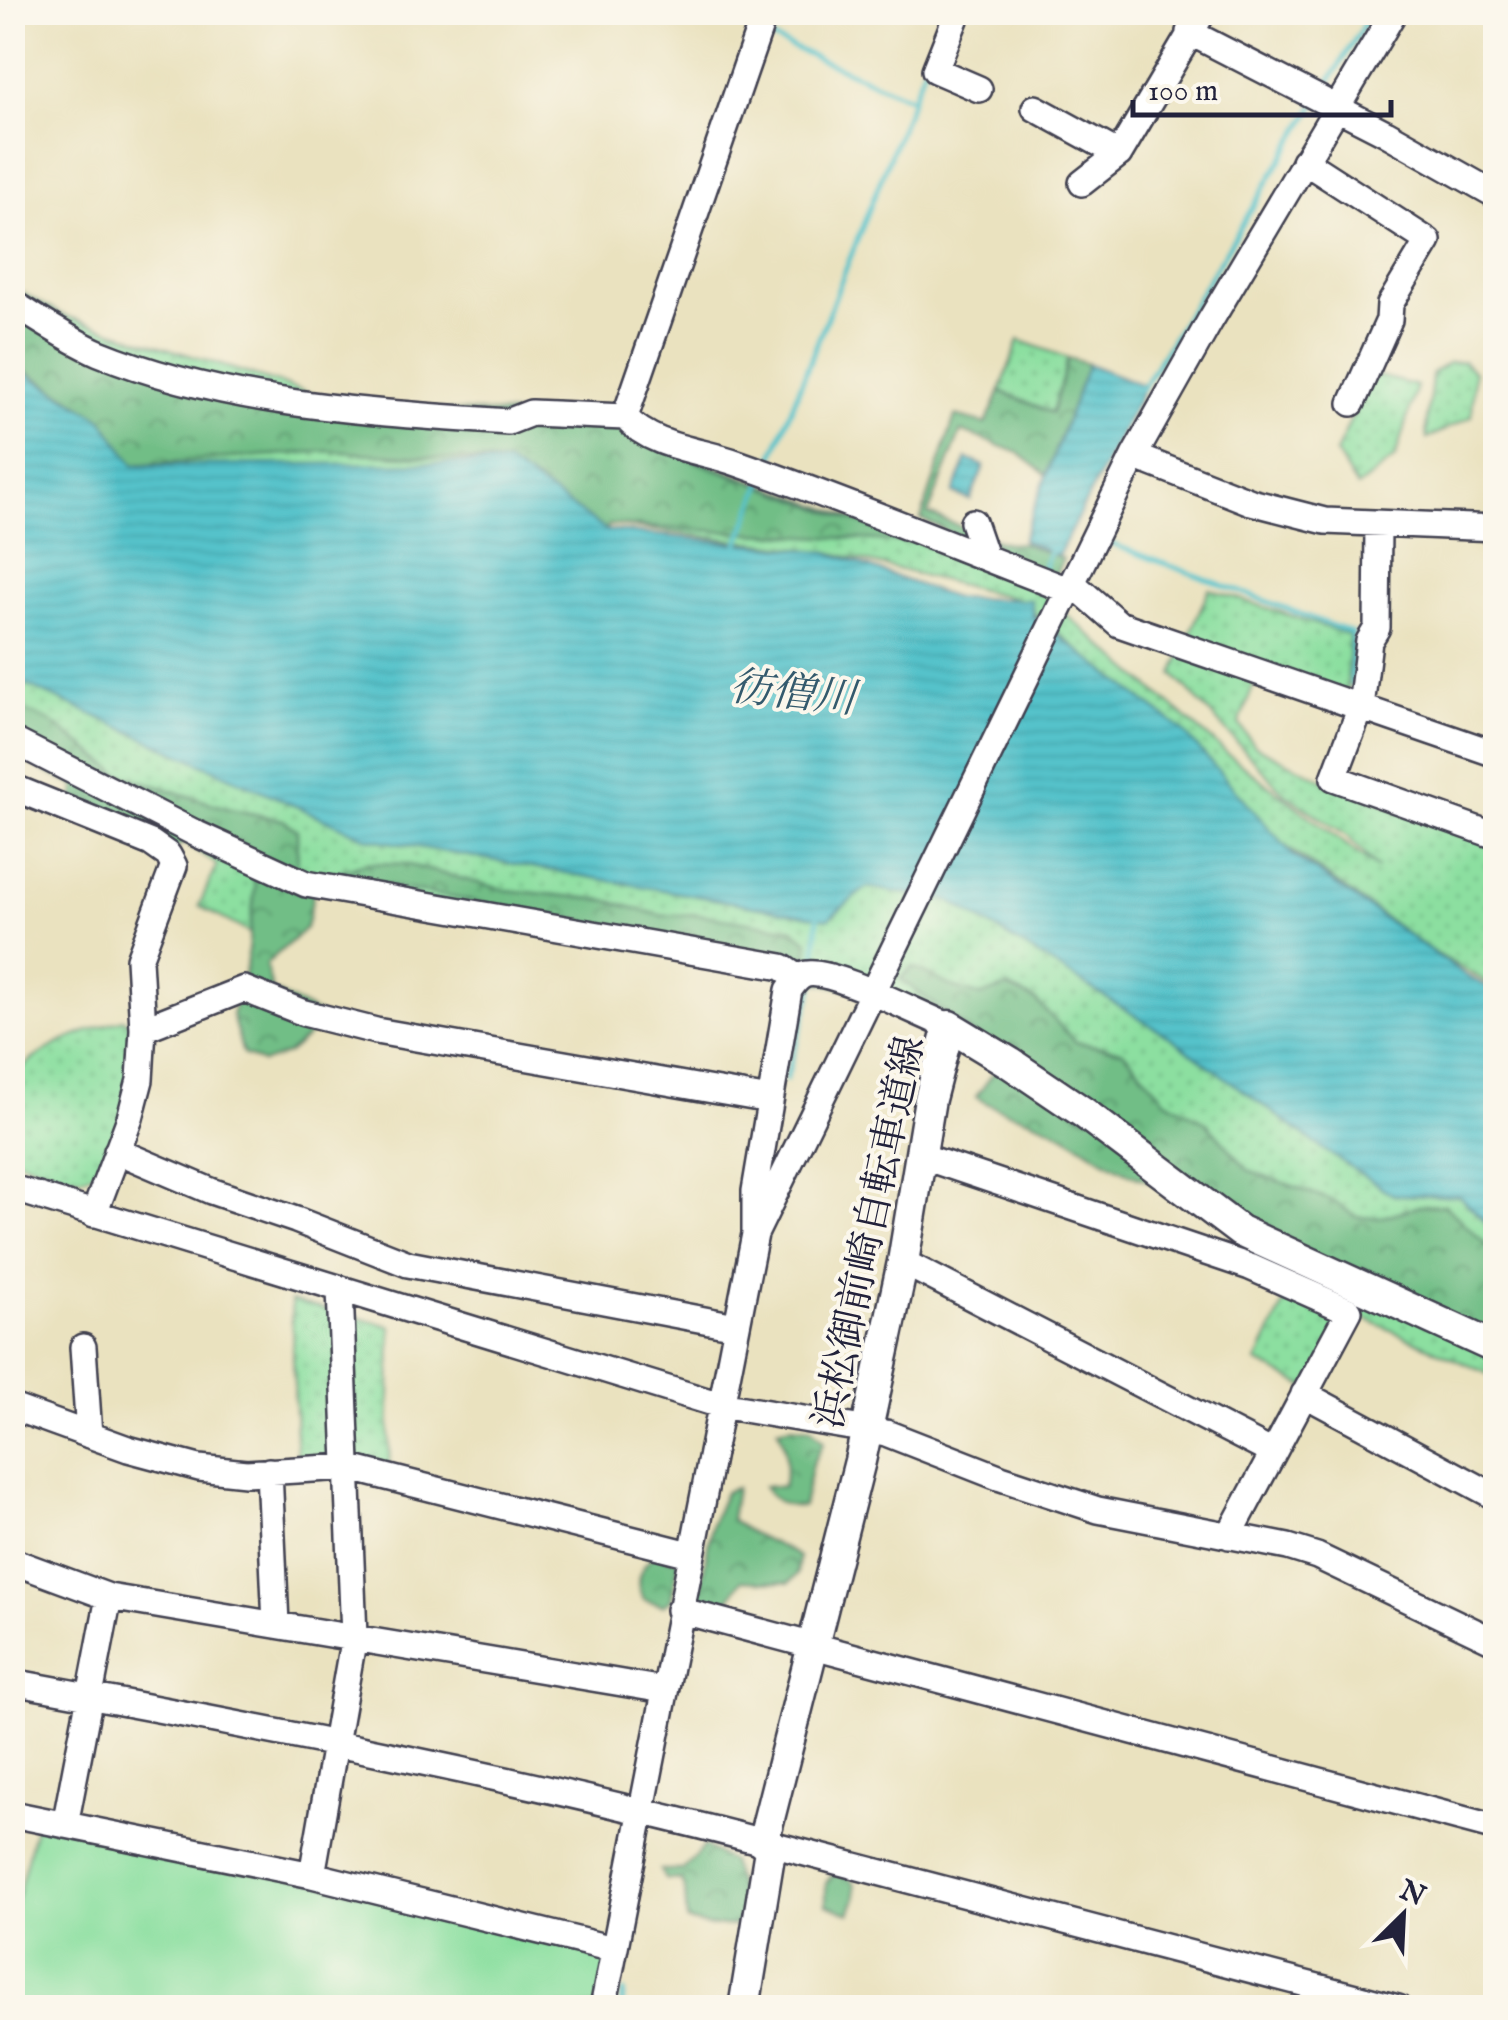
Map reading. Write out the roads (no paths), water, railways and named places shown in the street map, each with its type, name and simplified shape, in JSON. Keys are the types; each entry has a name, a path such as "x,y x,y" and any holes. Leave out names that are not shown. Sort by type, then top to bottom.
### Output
{"main road":[{"name":"浜松御前崎自転車道線","path":"744,2008 767,1843 812,1646 850,1503 903,1262 930,1099 949,1026 1010,1062 1084,1114 1240,1232 1496,1348"}],"street":[{"path":"958,12 935,70 980,89"},
{"path":"755,1234 1134,456 1394,12"},
{"path":"1082,184 1119,154 1196,22 1336,107 1496,195"},
{"path":"624,418 761,25"},
{"path":"1035,108 1119,154"},
{"path":"1304,161 1428,241 1390,304 1388,320 1352,403"},
{"path":"12,302 94,350 140,368 246,394 322,408 508,422 532,413 624,418 651,437 736,462 981,556 1067,592 1119,624 1496,754"},
{"path":"1134,456 1251,502 1325,521 1496,528"},
{"path":"973,522 984,551 981,556"},
{"path":"1378,526 1377,628 1370,641 1361,707 1334,778 1496,836"},
{"path":"12,740 196,834 306,884 782,967 798,978"},
{"path":"12,787 151,844 168,855 174,866 140,959 144,1029 140,1080 94,1214"},
{"path":"602,2008 755,1234 755,1191 789,990 798,978 808,974 832,976 874,988 949,1026"},
{"path":"144,1029 244,988 304,1013 376,1031 770,1100"},
{"path":"117,1151 211,1191 408,1264 736,1326"},
{"path":"921,1156 1250,1267 1349,1311 1229,1536"},
{"path":"12,1188 720,1405 886,1433 1080,1505 1288,1547 1317,1556 1496,1642"},
{"path":"903,1262 1274,1453"},
{"path":"396,1306 408,1264"},
{"path":"312,1875 354,1636 340,1290"},
{"path":"82,1347 89,1435"},
{"path":"1304,1394 1496,1497"},
{"path":"12,1407 199,1468 269,1471 347,1467 690,1554"},
{"path":"269,1471 276,1624"},
{"path":"12,1561 108,1597 664,1690"},
{"path":"65,1825 108,1597"},
{"path":"679,1610 1496,1828"},
{"path":"12,1682 336,1742 643,1810 1398,2008"},
{"path":"12,1814 312,1875 613,1949"}],"water":[{"path":"1088,364 1145,386 1058,556 1022,540"},
{"name":"彷僧川","path":"12,365 101,418 134,465 507,463 606,530 828,552 954,598 1031,600 1033,616 1181,729 1294,856 1467,976 1495,991 1495,1231 1459,1196 1393,1195 1170,1037 950,901 867,887 828,919 367,838 13,679"},
{"path":"967,459 984,466 970,500 953,493"}],"waterway":[{"path":"713,12 749,28"},
{"path":"1324,91 1371,12"},
{"path":"764,35 912,99"},
{"path":"769,466 925,66"},
{"path":"1141,390 1315,105"},
{"path":"738,545 763,481"},
{"path":"1101,540 1352,633 1352,684"},
{"path":"1042,572 1051,550"},
{"path":"815,968 818,915"},
{"path":"786,1079 814,984"},
{"path":"621,2008 624,1992"}]}
